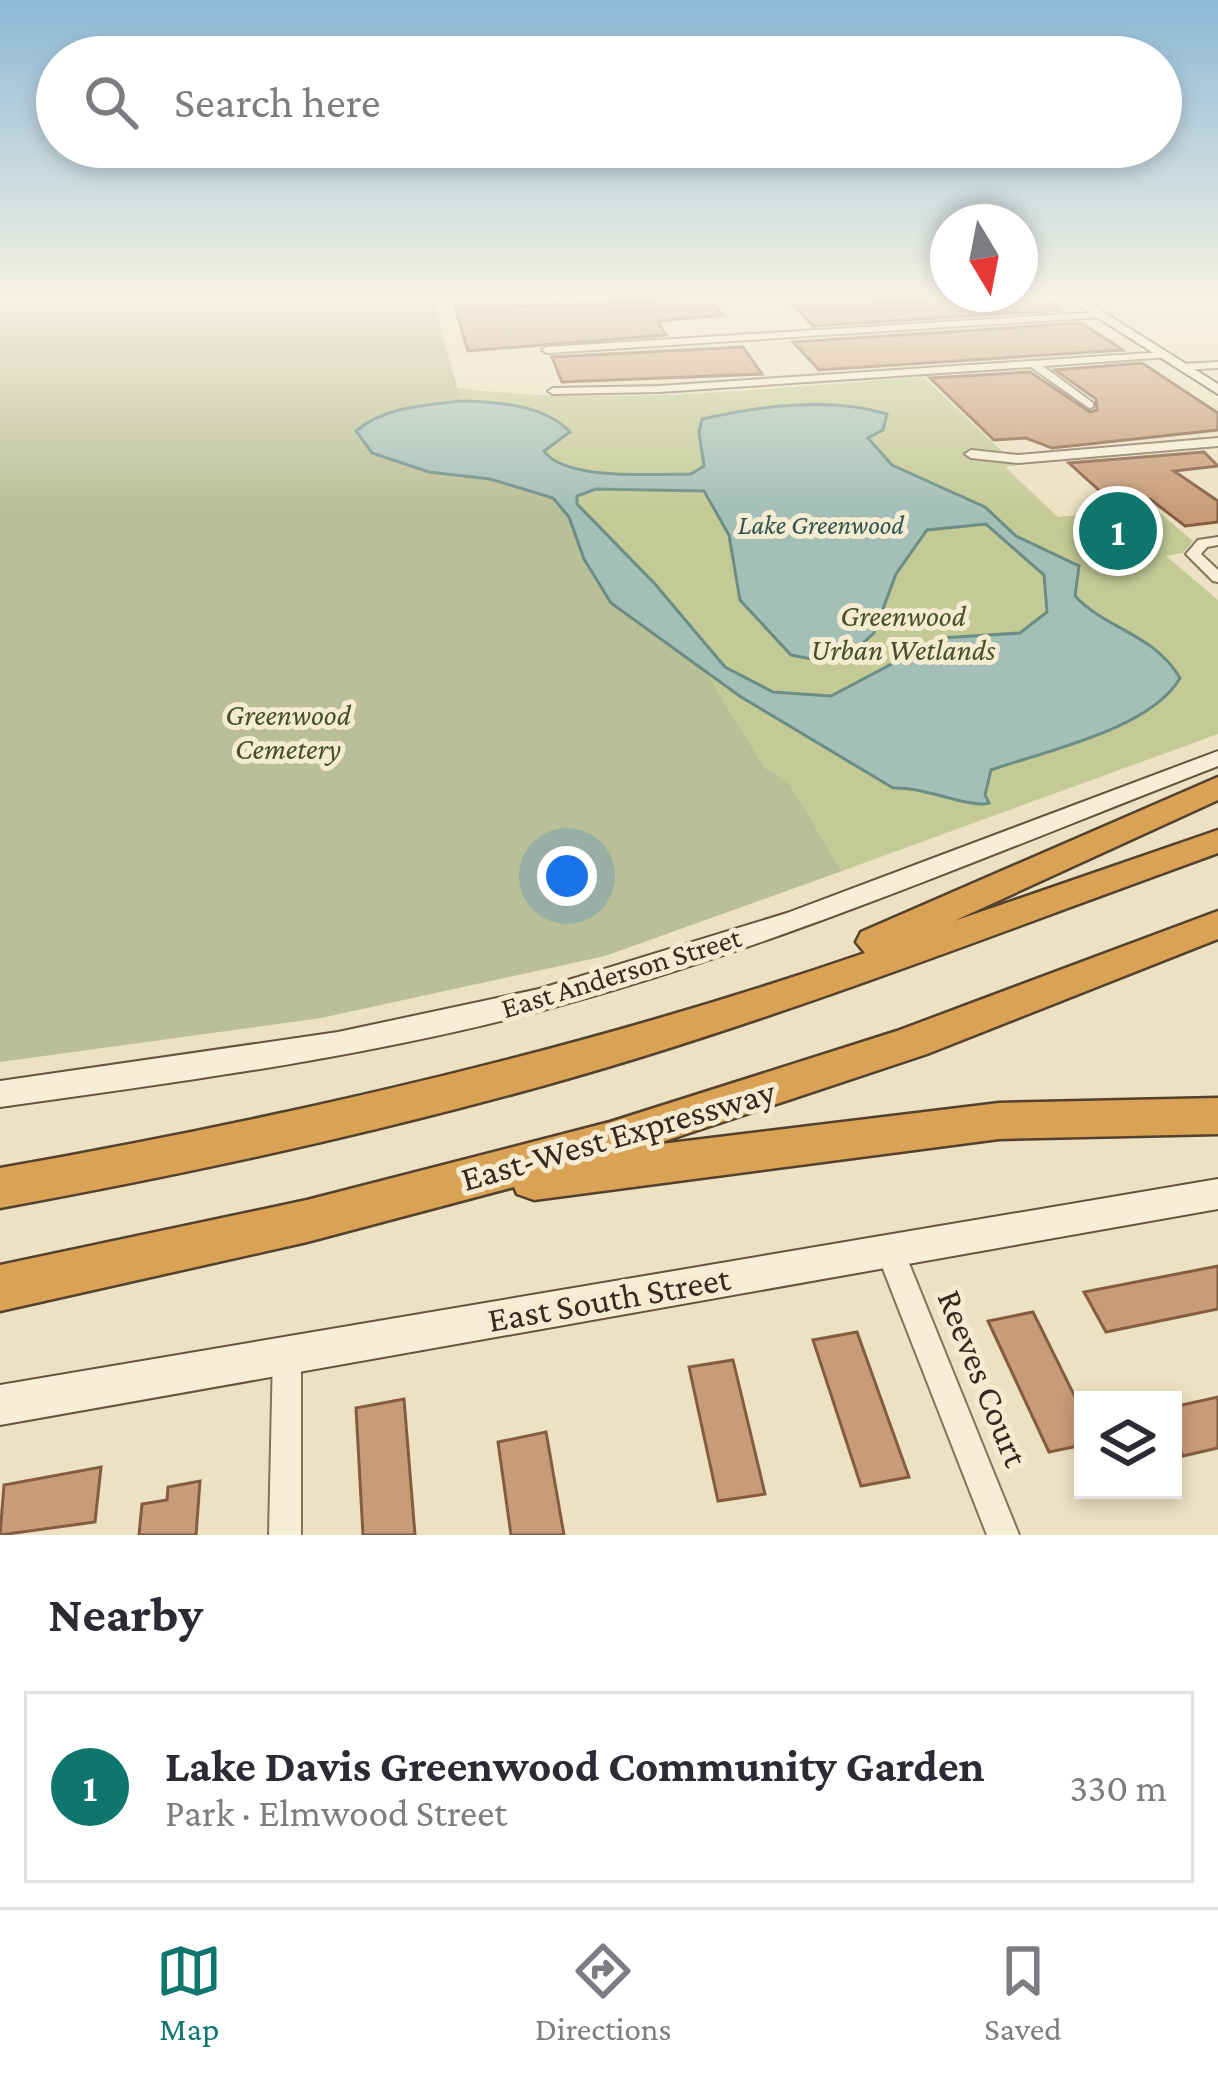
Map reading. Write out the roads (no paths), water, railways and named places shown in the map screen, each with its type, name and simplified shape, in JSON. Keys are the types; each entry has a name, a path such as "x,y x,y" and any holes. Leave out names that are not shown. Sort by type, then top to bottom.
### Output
{"highway":[{"path":"718,1017 1218,787"},
{"path":"0,1185 131,1165 511,1078 718,1017 1218,841"},
{"name":"East-West Expressway","path":"0,1288 401,1197 613,1140 811,1078 1218,925"},
{"path":"401,1197 999,1121 1218,1116"}],"main road":[{"path":"1186,370 1218,390"},
{"name":"East Anderson Street","path":"0,1094 377,1037 560,995 748,935 1218,758"},
{"name":"East South Street","path":"0,1405 1218,1194"}],"street":[{"path":"554,391 659,389 950,370"},
{"path":"1042,370 1089,405"},
{"path":"971,454 1018,459 1218,442"},
{"path":"1218,541 1203,543 1193,552 1218,578"},
{"name":"Reeves Court","path":"890,1251 1003,1535"},
{"path":"285,1535 286,1354"}],"water":[{"name":"Lake Greenwood","path":"461,401 519,406 547,415 570,432 544,451 555,461 590,471 634,475 691,474 704,466 702,419 794,405 842,406 887,414 883,430 868,438 892,465 985,507 1016,536 1079,566 1075,596 1156,651 1180,678 1166,696 1122,725 991,770 985,795 989,803 893,788 741,697 611,603 584,559 569,517 553,498 490,479 429,472 372,453 356,431 392,412","holes":["596,489 704,491 729,535 740,600 791,655 817,660 852,653 874,633 896,574 927,530 986,524 1044,575 1047,612 1020,633 941,638 831,696 773,692 725,667 655,584 577,504 577,496"]}],"place":[{"name":"Lake Davis Greenwood Community Garden","path":"1118,531"}],"park label":[{"name":"Greenwood Urban Wetlands","path":"903,632"},
{"name":"Greenwood Cemetery","path":"288,731"}]}
